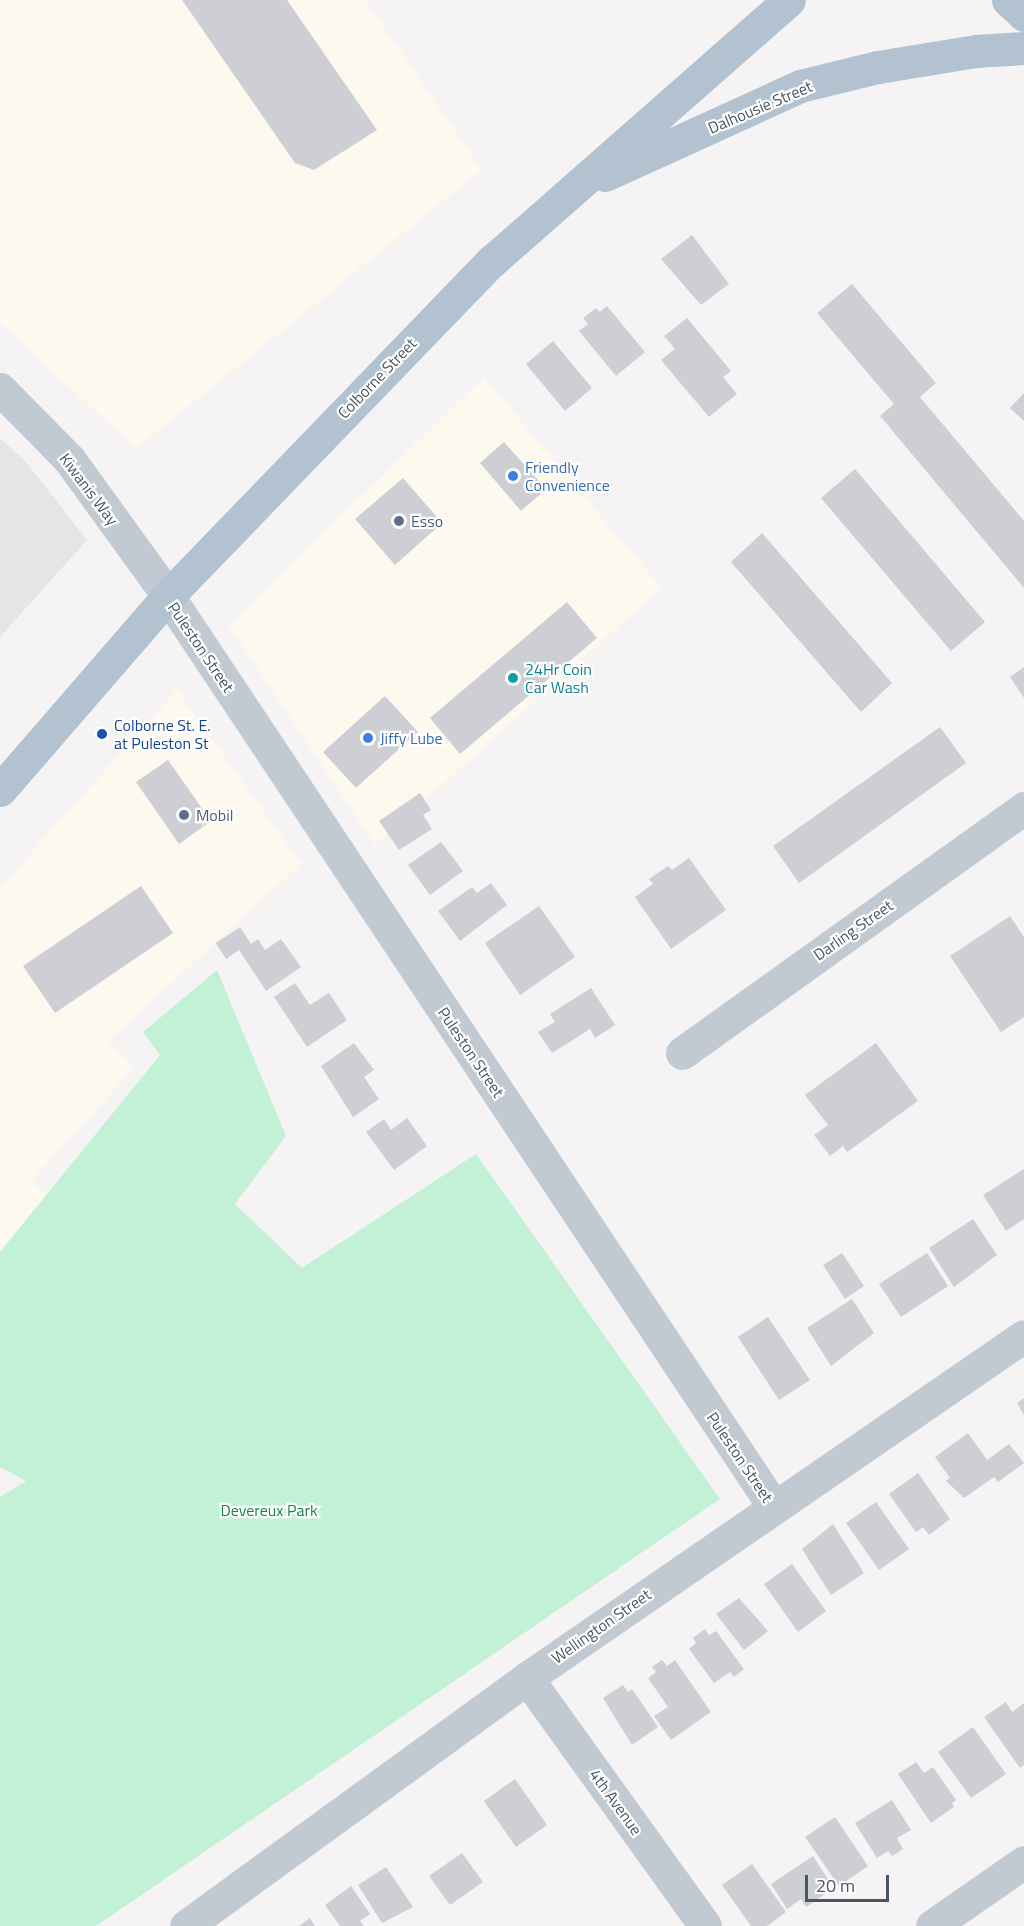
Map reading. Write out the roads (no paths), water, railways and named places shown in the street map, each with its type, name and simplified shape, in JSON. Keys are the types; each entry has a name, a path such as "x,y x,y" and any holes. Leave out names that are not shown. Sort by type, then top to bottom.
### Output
{"main road":[{"name":"Colborne Street","path":"0,790 168,596 492,261 789,0"},
{"path":"1008,0 1024,15"},
{"name":"Dalhousie Street","path":"576,188 801,86 878,67 976,51 1024,48"}],"street":[{"name":"Kiwanis Way","path":"0,389 69,459 168,596"},
{"name":"Puleston Street","path":"168,596 774,1507"},
{"name":"Darling Street","path":"682,1053 1024,808"},
{"name":"Wellington Street","path":"186,1926 527,1678 1024,1336"},
{"name":"4th Avenue","path":"527,1678 705,1926"},
{"path":"932,1926 1024,1862"}],"place":[{"name":"Friendly Convenience","path":"513,476"},
{"name":"Esso","path":"399,521"},
{"name":"24Hr Coin Car Wash","path":"513,678"},
{"name":"Colborne St. E. at Puleston St","path":"102,734"},
{"name":"Jiffy Lube","path":"368,738"},
{"name":"Mobil","path":"184,815"}],"park label":[{"name":"Devereux Park","path":"269,1510"}]}
